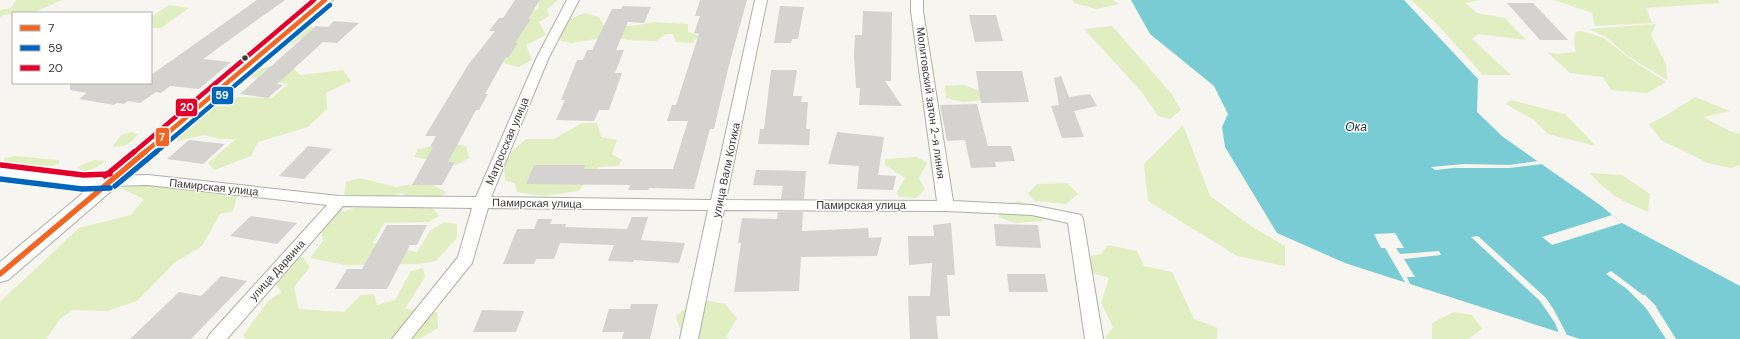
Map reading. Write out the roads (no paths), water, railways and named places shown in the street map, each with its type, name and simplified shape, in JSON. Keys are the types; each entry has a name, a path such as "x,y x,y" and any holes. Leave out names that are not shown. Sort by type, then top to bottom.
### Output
{"street":[{"path":"0,274 325,0"},
{"name":"Матросская улица","path":"401,339 466,259 481,203 543,57 573,0"},
{"name":"улица Вали Котика","path":"689,339 761,0"},
{"name":"Молитовский затон 2-я линия","path":"917,0 946,206"},
{"name":"Памирская улица","path":"0,172 83,182 148,180 339,201 946,206 1032,210 1075,219 1094,339"},
{"name":"улица Дарвина","path":"216,339 339,201"}],"water":[{"name":"Ока","path":"1131,0 1404,0 1478,79 1477,112 1503,137 1600,205 1622,223 1740,286 1740,339 1580,339 1345,263 1277,233 1225,147 1222,127 1228,114 1214,86 1150,34"}]}
